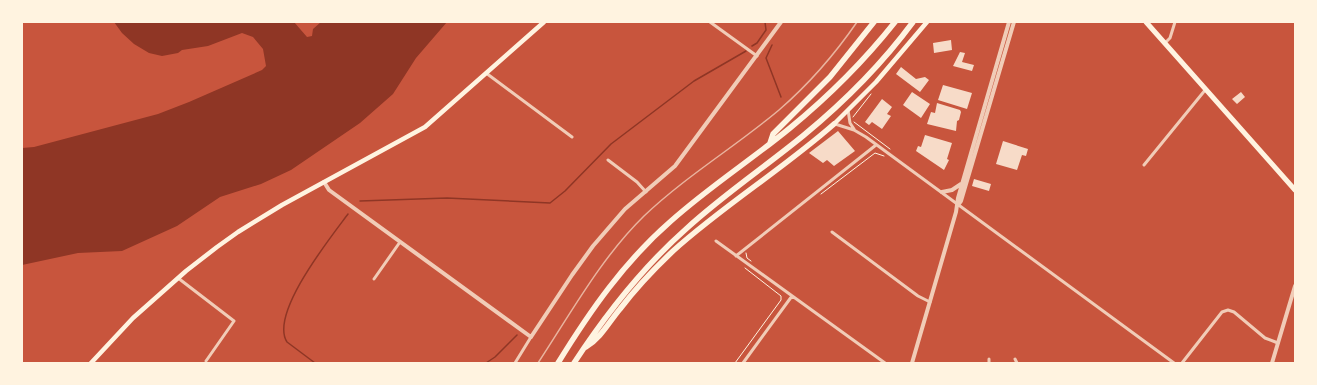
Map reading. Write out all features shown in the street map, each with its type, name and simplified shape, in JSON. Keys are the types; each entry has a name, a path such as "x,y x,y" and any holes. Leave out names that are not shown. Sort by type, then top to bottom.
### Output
{"highway":[{"path":"770,143 773,134 830,77 874,22"},
{"path":"558,363 598,301 642,248 684,210 770,143 832,91 854,70 895,22"},
{"path":"574,363 618,300 665,248 703,214 823,118 879,62 913,22"},
{"path":"583,350 595,342 633,293 672,252 715,215 798,155 834,124"}],"main road":[{"path":"91,363 121,330 178,278 238,232 324,182 425,127 544,22"},
{"path":"834,124 876,82 927,22"},
{"path":"1146,22 1295,190"}],"street":[{"path":"710,22 757,56"},
{"path":"515,363 572,275 593,246 625,209 665,176 686,153 781,22"},
{"path":"912,363 958,205 961,184 1009,22"},
{"path":"958,205 961,201 977,151 1014,22"},
{"path":"1165,43 1170,38 1175,22"},
{"path":"486,73 572,137"},
{"path":"1144,165 1206,90"},
{"path":"848,110 850,123 854,130"},
{"path":"834,124 854,130 876,144 1174,363"},
{"path":"736,256 876,144"},
{"path":"608,160 637,182 646,192"},
{"path":"324,182 329,190 361,214 531,337"},
{"path":"942,192 952,190 961,184"},
{"path":"832,232 918,296 930,302"},
{"path":"716,241 885,363"},
{"path":"374,279 400,242"},
{"path":"178,278 234,321 206,361"},
{"path":"1272,363 1295,286"},
{"path":"743,363 792,296"},
{"path":"1182,363 1222,312 1228,310 1234,312 1266,338 1278,343"}],"path":[{"path":"816,198 872,154 878,153 884,157 890,148 854,121 854,114 872,93"},
{"path":"735,363 781,300 782,296 745,269 751,260 747,258 746,252"}],"shaded area":[{"path":"114,22 294,22 307,37 312,36 313,29 321,22 447,22 416,58 393,94 360,123 291,170 261,184 220,197 177,226 122,251 78,253 22,265 22,148 34,147 158,114 262,70 266,66 263,49 253,37 242,33 208,46 182,50 178,53 162,56 149,53 134,44 122,33"}],"building":[{"path":"951,40 952,50 934,53 933,43"},
{"path":"960,52 965,53 962,62 974,65 972,71 953,66"},
{"path":"901,67 916,79 925,77 929,80 920,92 896,74"},
{"path":"943,85 972,93 967,109 938,100"},
{"path":"912,92 930,104 921,118 903,105"},
{"path":"1241,92 1245,97 1237,104 1232,99"},
{"path":"882,99 892,107 887,114 891,116 882,129 872,122 869,125 865,122"},
{"path":"937,103 960,110 961,112 959,120 957,121 956,131 927,124 931,112 935,113"},
{"path":"838,131 855,151 834,166 827,160 823,163 809,153"},
{"path":"925,135 952,143 947,159 949,160 944,170 916,151 918,146 921,147"},
{"path":"1003,141 1028,149 1026,156 1022,155 1017,170 996,164"},
{"path":"974,179 991,184 989,191 972,186"}],"waterway":[{"path":"752,46 757,43 766,30 765,22"},
{"path":"772,45 766,58 781,97"},
{"path":"360,201 447,198 550,203 565,191 611,144 694,81 746,51"},
{"path":"315,363 287,342 284,329 287,313 304,276 316,257 348,214"},
{"path":"486,363 495,357 517,335"}],"railway":[{"path":"538,363 587,286 628,232 660,201 762,124 801,90 840,46 857,22"}]}
